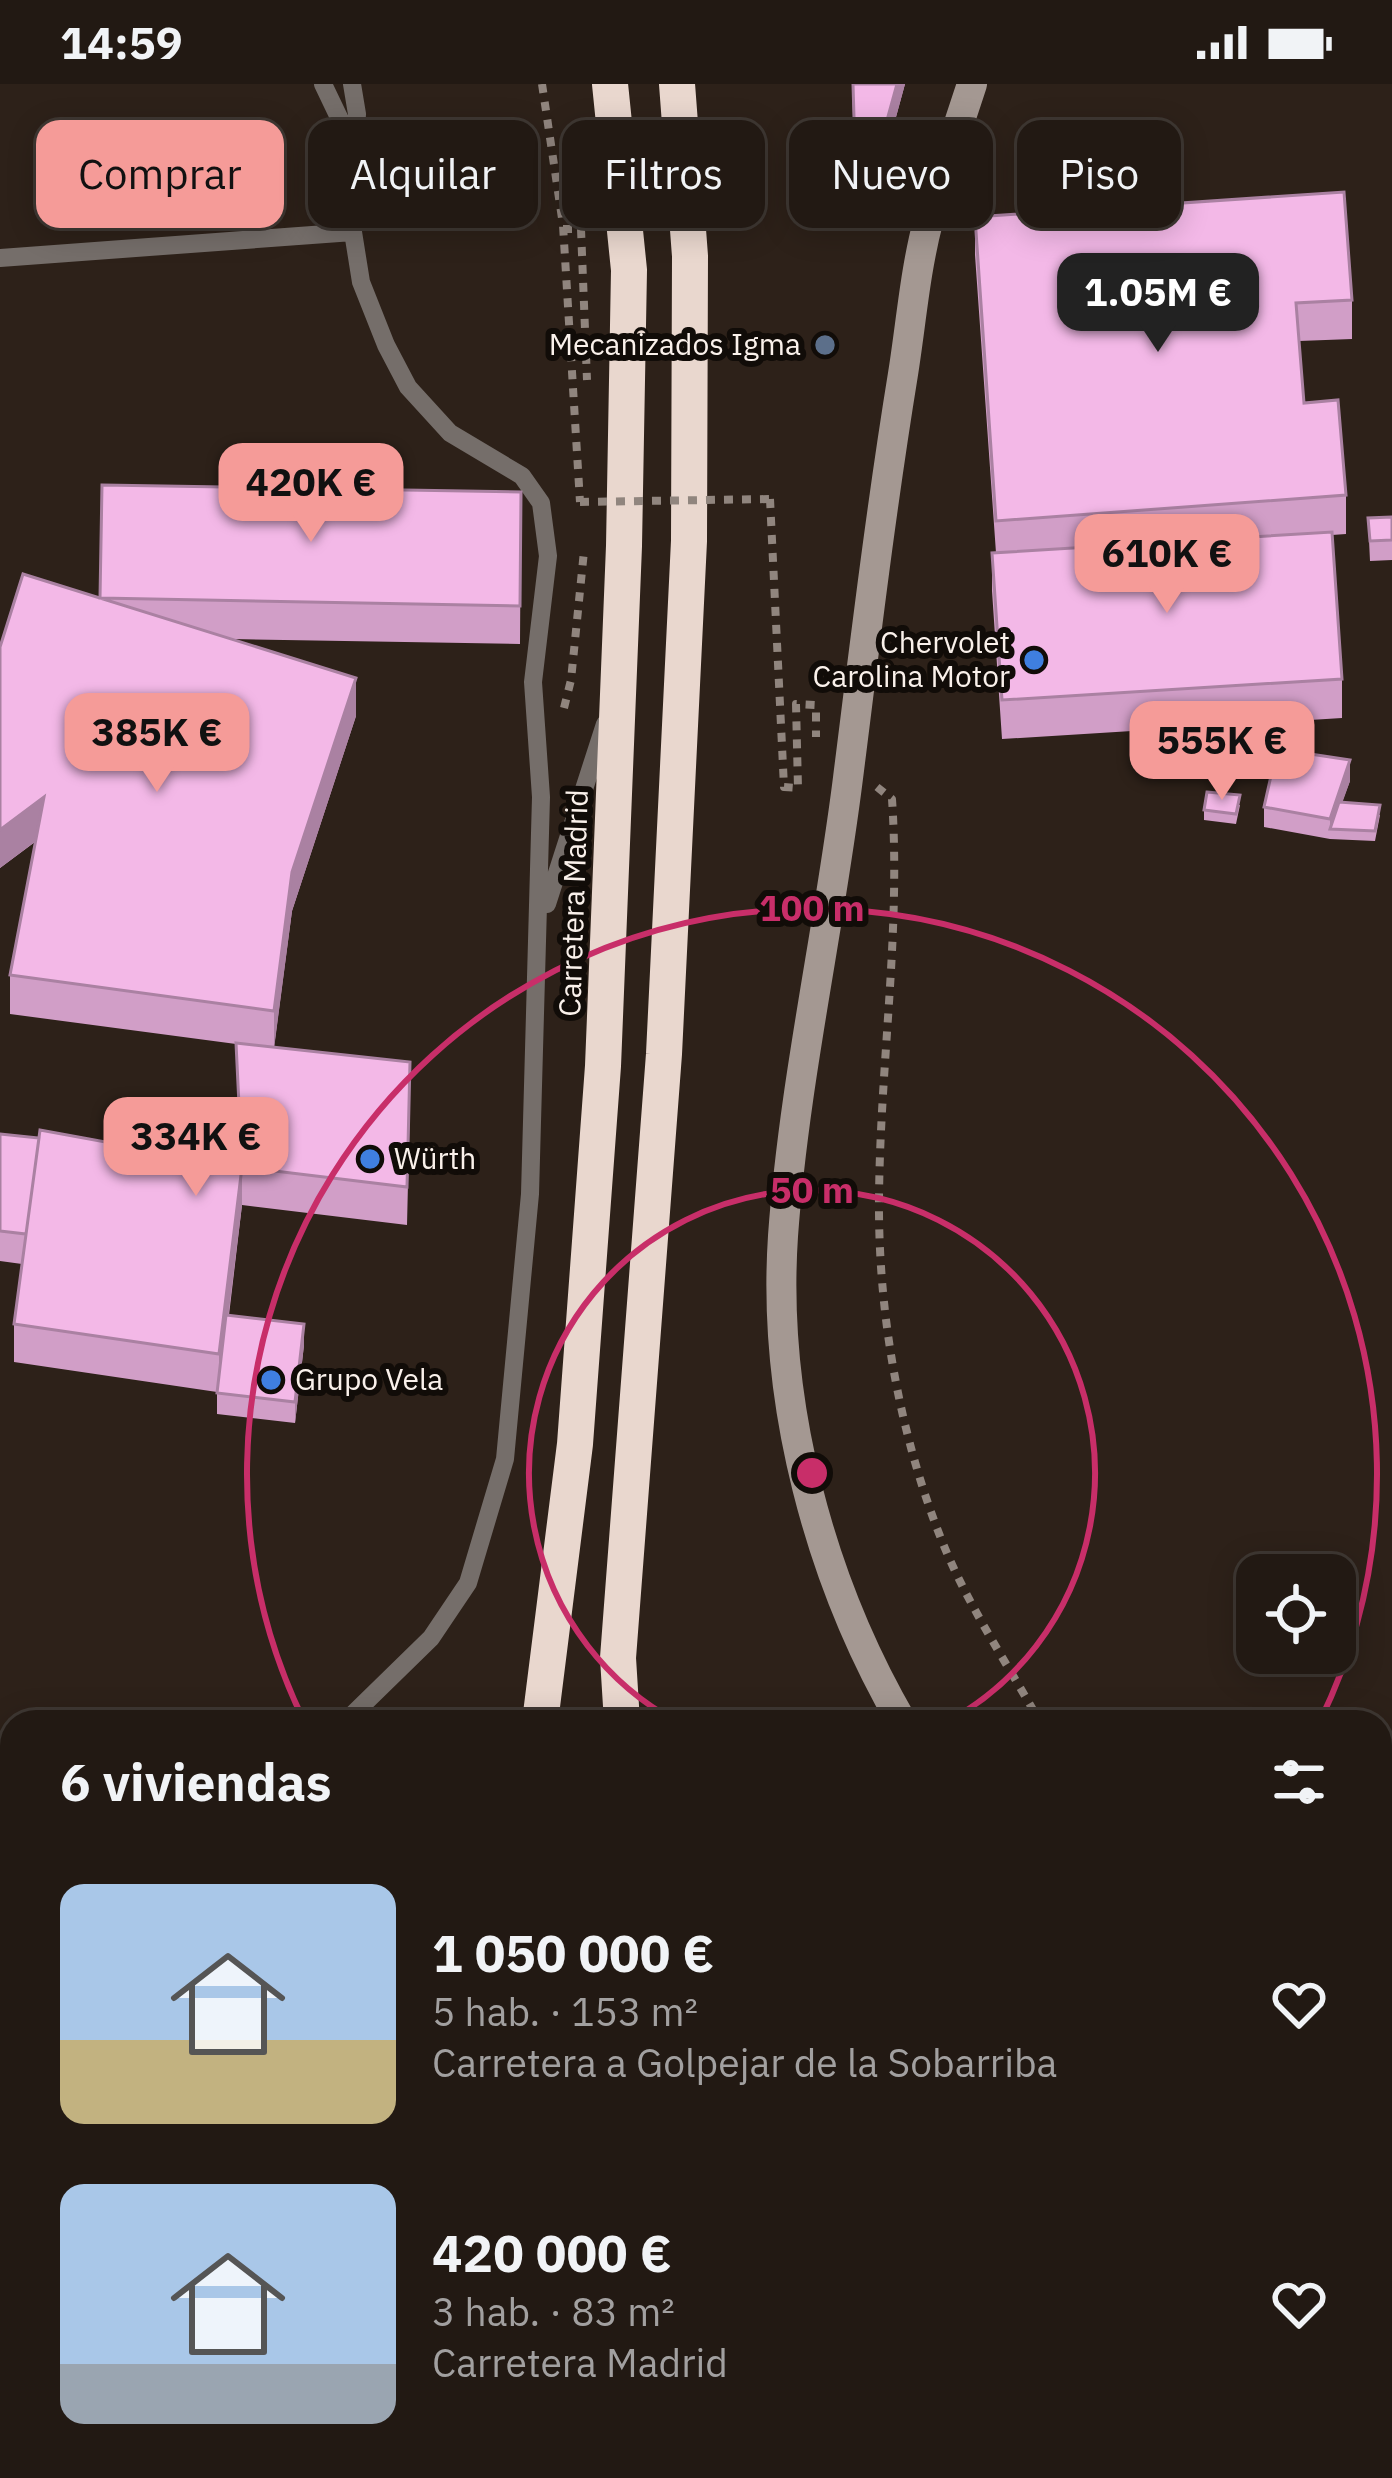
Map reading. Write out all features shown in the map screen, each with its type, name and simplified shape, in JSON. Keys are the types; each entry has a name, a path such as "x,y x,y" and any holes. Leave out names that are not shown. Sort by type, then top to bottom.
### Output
{"highway":[{"name":"Carretera Madrid","path":"541,1710 577,1421 603,1066 629,270 610,84"},
{"path":"621,1710 618,1658 664,1054 688,541 690,256 677,84"}],"street":[{"path":"895,1710 849,1619 816,1516 794,1423 785,1340 783,1240 797,1102 848,783 874,550 927,226 972,84"}],"lane":[{"path":"323,84 340,120"},
{"path":"352,84 357,120"},
{"path":"353,228 361,281 408,387 449,433 522,476 542,503 548,556 533,682 541,797 530,1194 505,1459 468,1582 431,1638 357,1710"},
{"path":"0,258 353,232"},
{"path":"540,923 619,680"}],"path":[{"path":"542,84 563,229 584,504"},
{"path":"563,229 581,230 587,396"},
{"path":"584,504 590,468"},
{"path":"584,504 770,499 784,787 798,788 796,704 816,705 816,743"},
{"path":"561,719 571,680 586,542"},
{"path":"848,783 880,787 892,799 896,863 879,1200 884,1299 896,1377 919,1472 945,1548 1033,1710"}],"building":[{"path":"853,84 897,84 887,120 854,120"},
{"path":"1344,192 1352,300 1296,303 1304,403 1338,400 1346,495 996,521 976,228 993,228 993,216 1017,214 1017,228 1181,228 1181,203"},
{"path":"102,485 521,492 520,606 100,598"},
{"path":"1392,517 1392,540 1370,541 1368,518"},
{"path":"1332,532 1342,679 1002,700 992,553"},
{"path":"23,574 356,678 292,872 274,1011 10,975 44,797 0,830 0,647"},
{"path":"1277,749 1350,760 1330,819 1264,807"},
{"path":"1207,792 1240,795 1236,814 1204,810"},
{"path":"1339,802 1380,805 1375,831 1330,829"},
{"path":"236,1043 410,1062 407,1187 242,1167"},
{"path":"40,1130 242,1167 219,1354 14,1324"},
{"path":"0,1134 39,1138 26,1234 0,1231"},
{"path":"226,1315 304,1324 295,1402 217,1393"}],"place":[{"name":"Mecanizados Igma","path":"825,345"},
{"name":"Chervolet Carolina Motor","path":"1034,660"},
{"name":"Würth","path":"370,1159"},
{"name":"Grupo Vela","path":"271,1380"}]}
